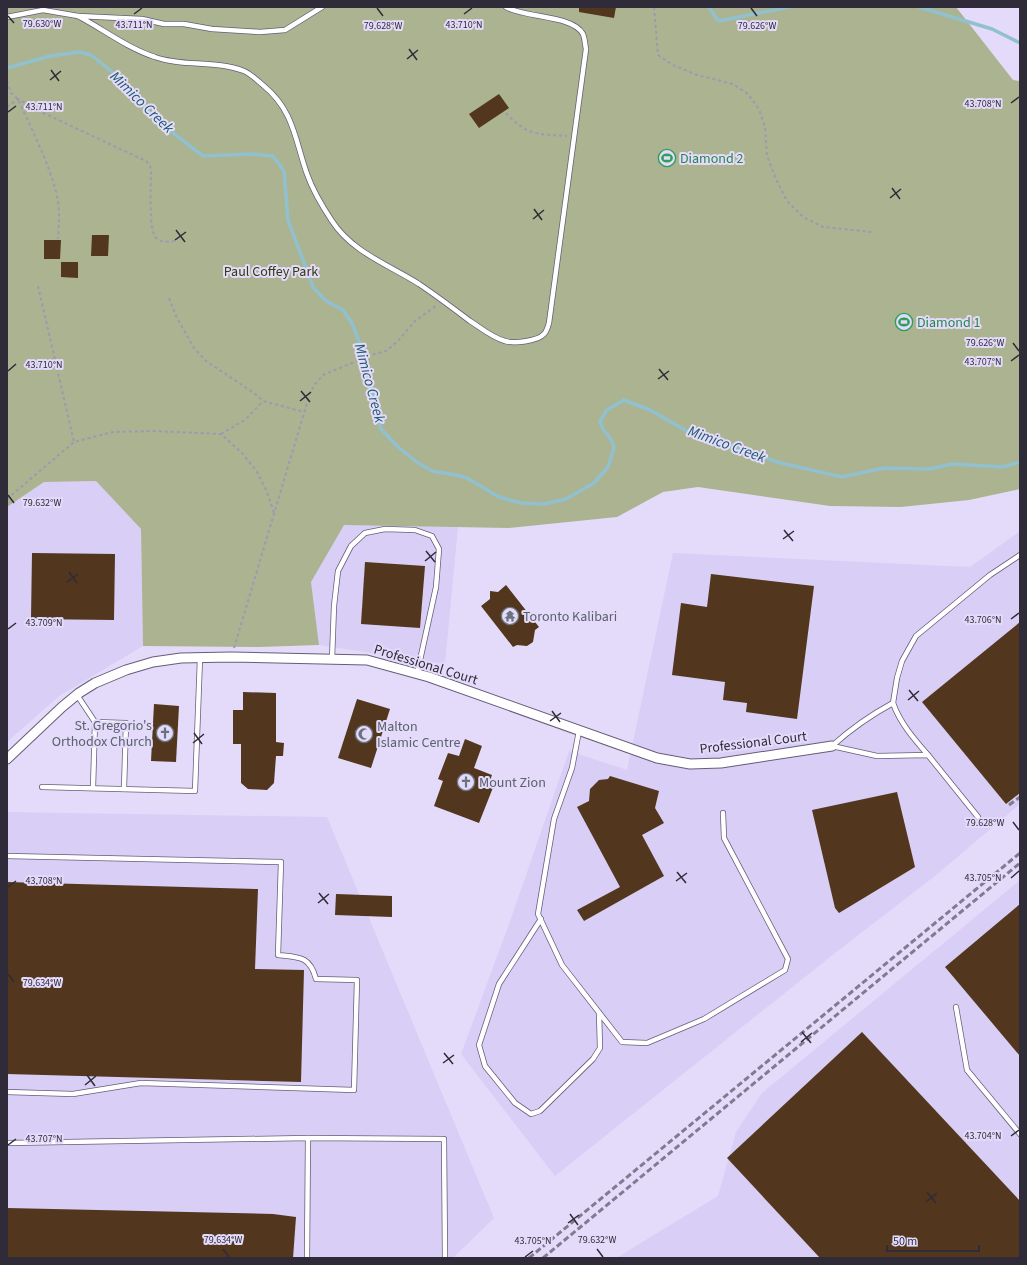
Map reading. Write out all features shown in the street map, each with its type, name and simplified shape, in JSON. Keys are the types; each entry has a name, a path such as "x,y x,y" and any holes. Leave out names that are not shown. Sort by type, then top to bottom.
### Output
{"street":[{"name":"Professional Court","path":"7,759 77,695 96,683 126,670 154,662 181,658 231,657 366,660 417,674 657,758 690,764 721,763 832,746"}],"lane":[{"path":"7,17 43,10 78,16 142,19 164,24 184,24 212,29 260,32 285,30 322,7"},
{"path":"78,16 138,51 155,58 228,67 245,72 265,86 279,101 291,121 307,174 316,195 333,223 351,242 372,258 418,284 484,331 506,342 534,339 544,334 549,323 586,49 582,34 575,25 551,18 512,11 506,7"},
{"path":"332,660 334,606 338,571 351,546 365,533 385,529 415,530 432,536 439,549 436,587 417,674"},
{"path":"978,817 903,724 893,703 897,678 902,661 916,636 990,575 1020,555"},
{"path":"42,787 195,791 200,658"},
{"path":"77,695 95,722 93,788"},
{"path":"832,746 852,728 872,714 893,703"},
{"path":"95,722 126,723 124,789"},
{"path":"579,731 572,768 554,819 538,914 562,965 622,1042 647,1043 704,1019 785,970 788,959 724,838 723,813"},
{"path":"832,746 877,756 928,756"},
{"path":"7,856 281,862 278,956 300,957 306,960 314,970 316,979 357,980 354,1090 141,1083 73,1094 7,1092"},
{"path":"541,919 499,984 478,1045 486,1066 514,1103 531,1114 540,1111 593,1059 600,1048 599,1013"},
{"path":"956,1007 967,1070 1020,1134"},
{"path":"307,1258 308,1138"},
{"path":"7,1143 308,1138 444,1139 445,1258"}],"path":[{"path":"654,7 658,55 672,65 697,75 734,84 748,94 759,109 765,126 767,156 776,180 787,202 803,217 823,227 872,232"},
{"path":"7,81 11,93 37,110 146,161 150,165 151,172 151,223 155,236 157,240 162,242 175,241"},
{"path":"7,107 18,99"},
{"path":"18,99 52,177 57,197 59,215 58,239"},
{"path":"506,113 517,124 532,133 575,137"},
{"path":"38,286 74,442"},
{"path":"169,298 176,316 194,348 206,362 254,393 263,401 304,412"},
{"path":"231,657 304,412 310,393 315,384 323,375 371,355 386,351 398,341 415,321 444,302"},
{"path":"7,499 74,442 113,432 153,431 221,434 245,420 263,401"},
{"path":"221,434 242,452 257,472 267,492 274,513"}],"shaded area":[{"path":"96,481 141,529 143,646 59,696 7,742 7,507 44,482"},
{"path":"344,524 458,527 445,664 319,645 311,582"},
{"path":"1020,531 1020,804 935,876 835,953 555,1176 461,1054 508,927 569,751 627,770 673,553 970,567"},
{"path":"7,812 327,817 494,1218 453,1258 7,1258"},
{"path":"1020,880 1020,1258 616,1258 718,1196 736,1132 762,1093"}],"green space":[{"name":"Paul Coffey Park","path":"7,7 956,7 1013,80 1020,81 1020,489 969,500 901,507 830,506 698,487 663,492 617,517 509,528 344,525 311,582 319,645 259,647 143,646 141,529 96,481 44,482 7,507"}],"building":[{"path":"579,7 616,7 614,18 579,12"},
{"path":"499,94 509,108 479,128 469,114"},
{"path":"92,235 109,235 108,256 91,256"},
{"path":"44,240 61,240 60,259 44,259"},
{"path":"61,262 78,262 78,278 61,277"},
{"path":"32,553 115,554 114,620 31,619"},
{"path":"365,562 425,566 420,628 361,624"},
{"path":"711,574 814,586 797,719 746,712 747,703 723,700 725,682 672,675 681,603 707,607"},
{"name":"Toronto Kalibari","path":"506,585 539,627 535,630 533,642 527,646 517,645 513,647 481,606 490,599 490,591 498,592"},
{"path":"1020,622 1020,793 1006,804 922,702"},
{"path":"243,692 276,693 276,742 284,743 283,756 276,756 274,783 267,790 248,789 241,783 241,744 233,744 233,710 243,710"},
{"name":"Malton Islamic Centre","path":"357,699 390,709 371,768 338,758"},
{"name":"St. Gregorio's Orthodox Church","path":"154,704 179,706 176,762 151,761"},
{"name":"Mount Zion","path":"465,739 482,746 474,768 492,775 489,783 494,785 479,823 434,806 443,781 438,779 448,753 459,756"},
{"path":"610,776 659,791 655,808 664,823 642,835 664,876 584,921 577,910 620,887 577,807 589,801 590,789 599,780 608,779"},
{"path":"897,792 915,867 839,913 835,908 812,810"},
{"path":"7,882 258,889 255,969 304,970 301,1082 7,1074"},
{"path":"336,894 392,896 392,917 335,915"},
{"path":"1020,904 1020,1056 945,967"},
{"path":"862,1032 1020,1201 1020,1258 820,1258 727,1158"},
{"path":"7,1208 273,1214 296,1217 293,1258 7,1258"}],"waterway":[{"path":"709,7 718,21 790,7"},
{"path":"919,7 992,29 1020,43"},
{"name":"Mimico Creek","path":"7,68 50,56 80,52 91,55 121,79 155,119 203,156 251,154 273,156 284,171 288,220 313,287 326,301 343,310 352,323 365,357 381,429 398,447 418,463 432,471 467,478 499,497 521,503 544,504 566,499 594,483 608,467 614,448 612,441 603,429 600,421 607,410 624,400 650,410 692,434 781,463 842,477 884,468 929,469 952,464 1003,467 1020,462"}],"railway":[{"path":"1009,805 1020,797"},
{"path":"529,1258 1020,853"},
{"path":"543,1258 1020,863"}],"place":[{"name":"Diamond 2","path":"667,158"},
{"name":"Diamond 1","path":"904,322"},
{"name":"Toronto Kalibari","path":"510,616"},
{"name":"St. Gregorio's Orthodox Church","path":"165,733"},
{"name":"Malton Islamic Centre","path":"364,734"},
{"name":"Mount Zion","path":"466,782"}]}
